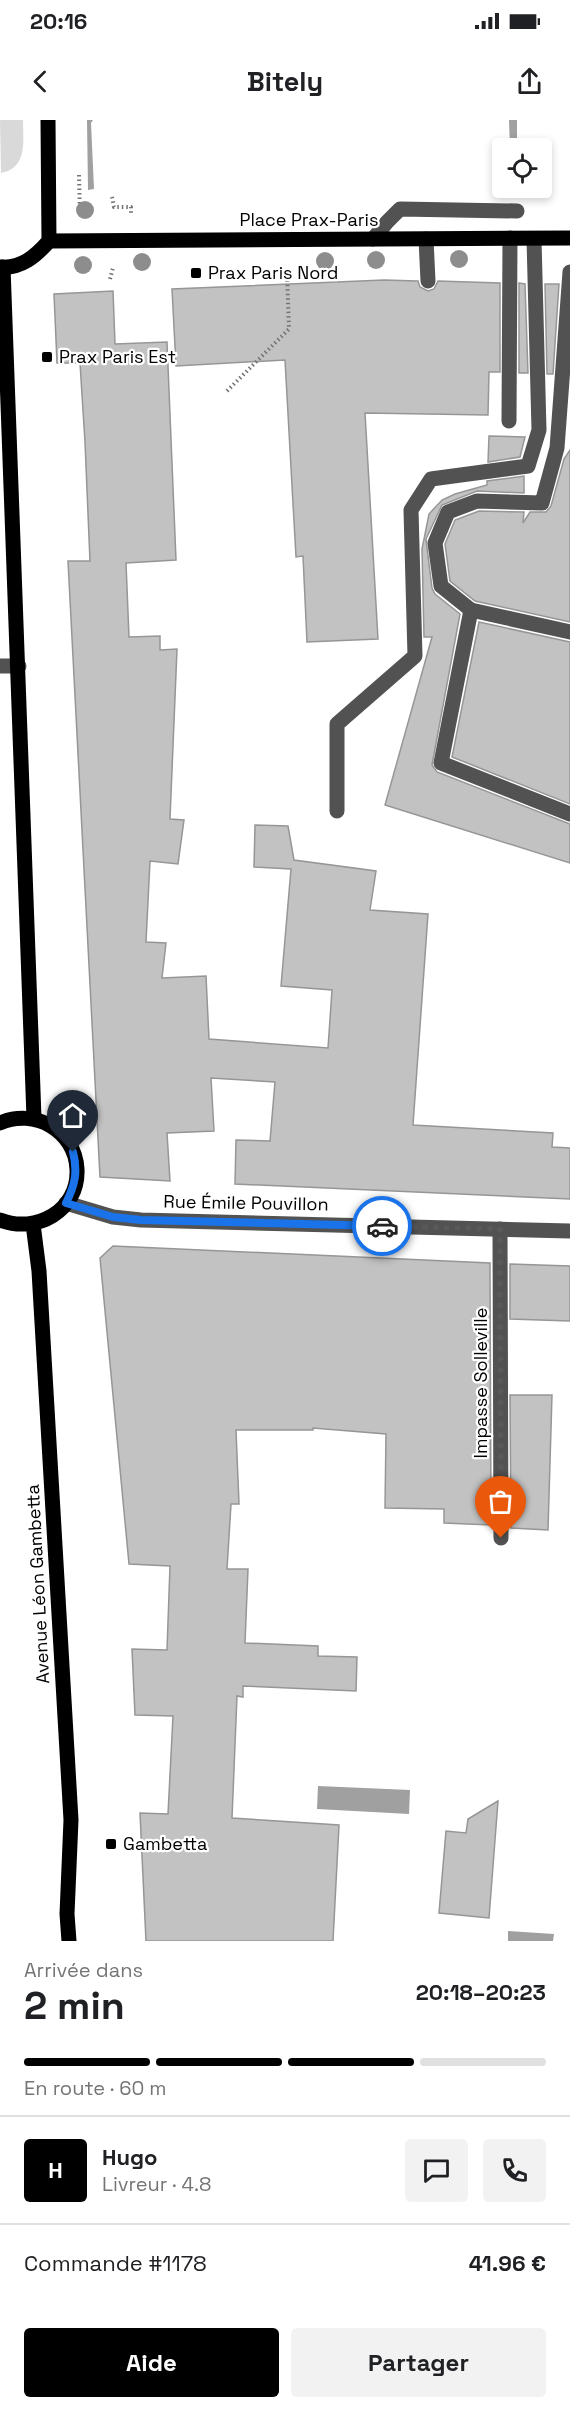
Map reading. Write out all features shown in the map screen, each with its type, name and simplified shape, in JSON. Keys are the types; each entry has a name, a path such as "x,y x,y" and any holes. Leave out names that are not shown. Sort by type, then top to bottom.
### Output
{"main road":[{"path":"34,1118 19,666 2,267 19,265 37,255 49,241 48,120"},
{"name":"Place Prax-Paris","path":"49,241 570,238"},
{"path":"0,1123 18,1117 34,1118 51,1125 64,1137 73,1152 77,1169 74,1187 66,1203 46,1220 17,1225 0,1220"},
{"name":"Avenue Léon Gambetta","path":"33,1224 39,1271 71,1820 67,1914 69,1941"}],"street":[{"path":"373,239 400,209 517,211"},
{"path":"509,422 510,238"},
{"path":"426,239 428,281"},
{"path":"337,811 337,724 415,656 411,510 431,479 528,466 539,430 534,239"},
{"path":"570,272 557,448 542,503 477,501 448,512 435,543 441,586 471,610 570,632"},
{"path":"471,610 441,763 570,814"},
{"path":"0,666 19,666"},
{"name":"Rue Émile Pouvillon","path":"66,1203 113,1217 141,1220 570,1231"},
{"name":"Impasse Solleville","path":"500,1229 501,1538"}],"path":[{"path":"79,166 80,224"},
{"path":"227,391 289,329 287,273"}],"shaded area":[{"path":"0,120 23,120 20,160 16,166 1,173"},
{"path":"87,120 93,120 91,123 94,189 88,190"},
{"path":"509,120 517,120 517,138 510,138"},
{"path":"318,1786 410,1790 409,1814 317,1809"},
{"path":"508,1931 554,1934 553,1941 508,1941"}],"building":[{"path":"384,280 418,281 420,287 428,291 434,289 438,281 500,283 500,372 489,372 488,415 365,413 378,639 307,642 303,556 296,557 285,360 176,366 172,289"},
{"path":"519,283 525,284 528,373 519,373"},
{"path":"545,284 559,284 553,374 547,374"},
{"path":"113,291 115,344 167,342 176,560 126,563 129,637 160,636 160,650 177,649 170,819 184,820 178,864 150,861 146,942 166,943 162,978 206,976 209,1039 328,1048 332,990 281,986 291,869 254,867 255,825 288,826 294,860 376,871 370,910 428,914 413,1125 553,1133 552,1147 570,1148 570,1199 235,1184 236,1140 270,1141 275,1082 211,1078 214,1131 167,1133 170,1181 100,1177 68,561 90,561 85,442 80,363 57,363 54,294"},
{"path":"489,436 525,437 520,457 488,462"},
{"path":"570,450 570,622 475,601 450,581 445,544 455,520 479,511 524,512 523,523 530,512 546,512 551,506 564,459"},
{"path":"524,476 524,493 477,491 442,505 426,539 432,588 435,594 460,614 432,765 437,772 570,824 570,863 385,805 432,637 424,637 422,549 429,514 442,500 487,485 487,481"},
{"path":"479,622 570,642 570,804 452,757"},
{"path":"113,1246 490,1263 491,1525 444,1523 444,1509 385,1508 386,1434 313,1428 313,1430 236,1430 239,1504 231,1504 227,1569 248,1569 245,1643 318,1646 318,1656 357,1657 356,1691 243,1686 243,1697 237,1696 232,1818 339,1825 333,1941 146,1941 140,1813 168,1814 173,1716 135,1715 132,1649 167,1650 170,1566 129,1564 100,1258"},
{"path":"510,1264 570,1266 570,1321 510,1319"},
{"path":"510,1395 552,1395 548,1530 511,1528"},
{"path":"498,1801 489,1918 439,1913 446,1831 466,1833 468,1819"}],"way so far":[{"path":"382,1226 500,1229 501,1538"}],"place":[{"name":"Prax Paris Nord","path":"196,273"},
{"name":"Prax Paris Est","path":"47,357"},
{"name":"Gambetta","path":"111,1844"}],"route":[{"path":"73,1152 77,1169 74,1187 66,1203 113,1217 141,1220 382,1226"}]}
